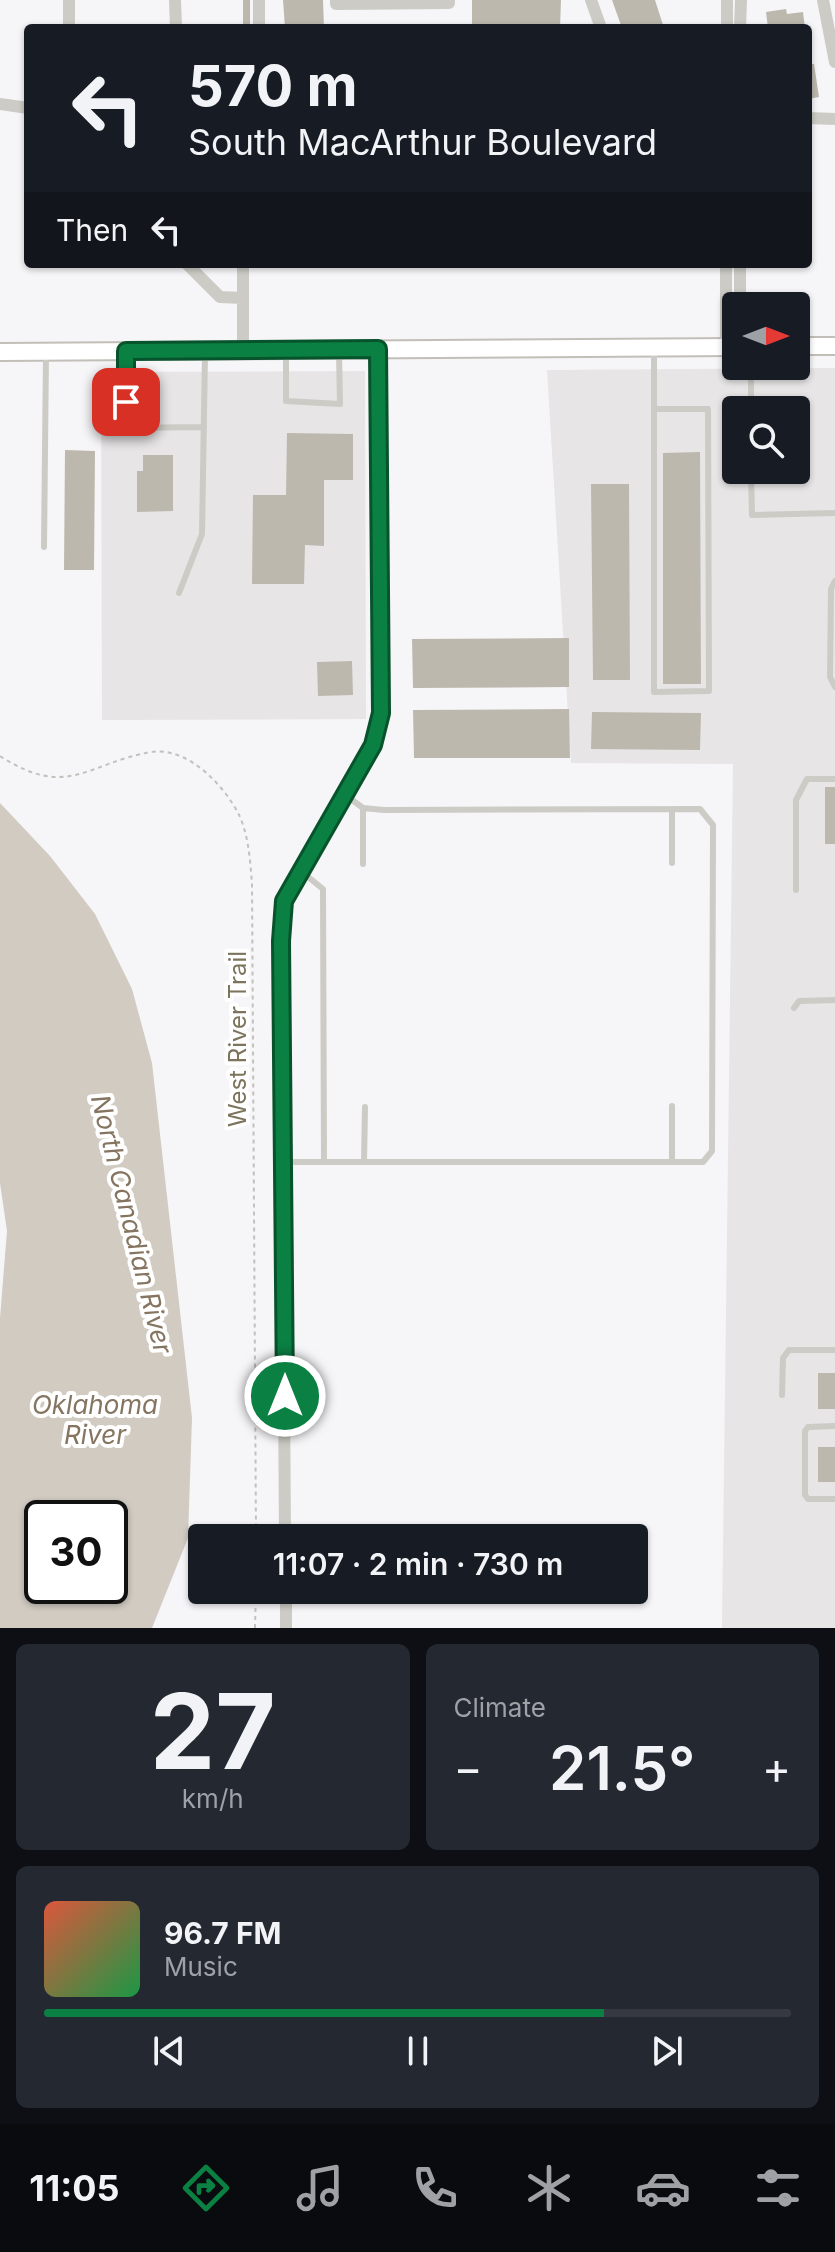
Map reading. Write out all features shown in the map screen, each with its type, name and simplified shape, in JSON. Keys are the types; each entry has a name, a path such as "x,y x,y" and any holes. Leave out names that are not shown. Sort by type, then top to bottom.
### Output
{"main road":[{"path":"810,346 835,346"},
{"path":"0,352 722,347"}],"street":[{"path":"69,0 69,24"},
{"path":"175,0 176,24"},
{"path":"259,0 259,24"},
{"path":"336,0 336,4 449,3 449,0"},
{"path":"591,0 600,24"},
{"path":"727,0 727,24"},
{"path":"740,24 741,0"},
{"path":"823,0 835,62"},
{"path":"0,104 24,107"},
{"path":"812,118 835,119"},
{"path":"191,268 220,297 243,298"},
{"path":"243,268 243,350"},
{"path":"726,268 728,292"},
{"path":"740,268 740,292"},
{"path":"285,1524 281,941 284,901 373,745 381,713 378,349"},
{"path":"286,1604 286,1628"}],"lane":[{"path":"654,347 654,692 709,691 708,409 655,409"},
{"path":"286,349 286,401 340,404 339,349"},
{"path":"179,593 202,534 205,350"},
{"path":"44,547 46,351"},
{"path":"126,351 126,428 204,427"},
{"path":"751,484 752,515 835,513"},
{"path":"835,581 831,589 830,677 835,687"},
{"path":"796,890 796,800 807,779 835,779"},
{"path":"283,1162 703,1162 712,1151 713,825 700,809 363,808 344,794"},
{"path":"363,808 363,864"},
{"path":"672,810 672,863"},
{"path":"299,870 323,889 324,1162"},
{"path":"794,1008 799,1001 835,1000"},
{"path":"672,1106 672,1162"},
{"path":"364,1162 365,1107"},
{"path":"782,1395 783,1358 789,1350 835,1350"},
{"path":"835,1426 808,1427 805,1431 805,1495 808,1499 835,1499"}],"path":[{"name":"West River Trail","path":"0,756 23,769 61,778 85,775 135,756 162,751 193,763 227,795 240,819 248,844 252,883 256,1524"},
{"path":"255,1628 256,1604"}],"shaded area":[{"path":"810,368 835,368 835,1628 722,1628 733,764 571,763 547,370 722,369 722,380 810,380"},
{"path":"365,371 366,719 102,720 101,372"}],"water":[{"name":"Oklahoma River","path":"0,803 50,856 95,914 132,989 152,1063 192,1418 188,1538 152,1628 0,1628 0,1318 7,1231 0,1183"}],"building":[{"path":"243,0 250,0 250,24 243,24"},
{"path":"283,0 323,0 324,24 285,24"},
{"path":"472,0 561,0 560,24 472,24"},
{"path":"612,0 655,0 663,24 621,24"},
{"path":"786,9 787,14 803,12 804,24 768,24 766,12"},
{"path":"812,64 814,64 819,97 812,98"},
{"path":"287,433 353,434 353,480 324,480 324,546 305,545 304,584 252,584 253,495 286,495"},
{"path":"65,450 95,451 94,570 64,570"},
{"path":"700,452 701,684 663,684 663,453"},
{"path":"143,455 173,455 173,511 137,512 137,471 143,471"},
{"path":"591,484 629,484 630,680 593,680"},
{"path":"569,638 569,687 413,688 412,639"},
{"path":"352,661 353,695 318,696 317,662"},
{"path":"569,709 570,758 414,758 413,710"},
{"path":"592,712 701,713 700,750 591,749"},
{"path":"825,787 835,787 835,844 825,844"},
{"path":"818,1373 835,1373 835,1409 818,1409"},
{"path":"818,1447 835,1447 835,1482 818,1482"}],"route":[{"path":"126,402 126,351 378,349 381,713 373,745 284,901 281,941 285,1396"}],"water label":[{"name":"North Canadian River","path":"132,1224"}]}
